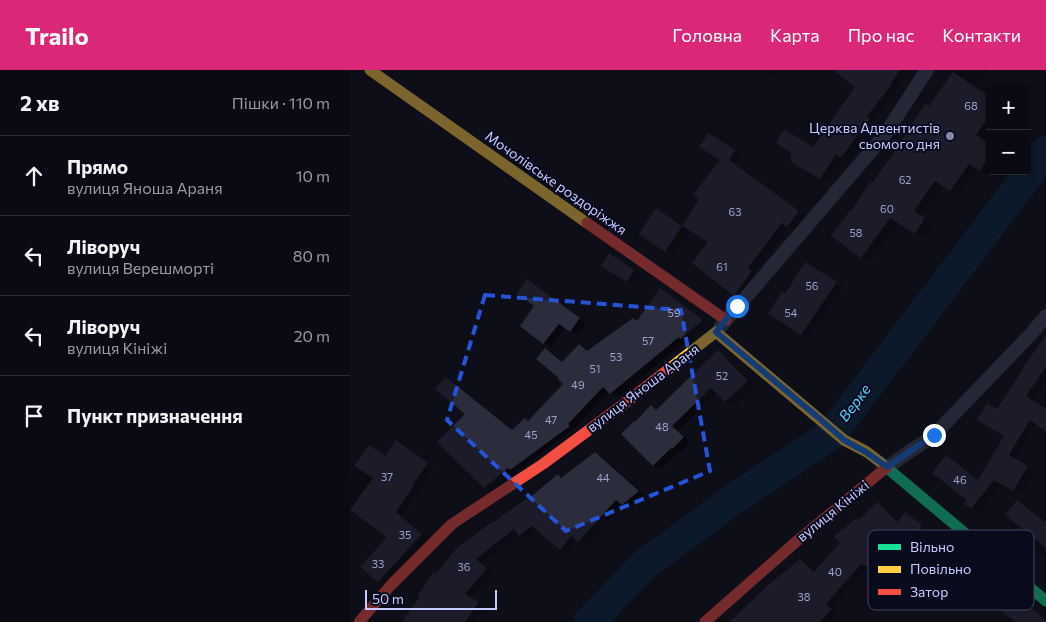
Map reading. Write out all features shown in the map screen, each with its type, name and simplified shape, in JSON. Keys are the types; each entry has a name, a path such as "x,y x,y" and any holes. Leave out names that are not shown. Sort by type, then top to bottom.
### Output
{"street":[{"name":"Мочолівське роздоріжжя","path":"370,70 726,320"},
{"name":"вулиця Яноша Араня","path":"359,622 391,585 452,524 543,464 716,332 884,136 927,70"},
{"name":"вулиця Кініжі","path":"705,622 798,540 887,467 934,435 1046,316"},
{"path":"716,332 844,440 866,452 887,467 962,530"},
{"path":"1034,591 1046,601"}],"highlighted area":[{"path":"485,295 681,310 710,471 566,531 447,420"}],"building":[{"path":"833,70 900,70 892,84 867,116 870,118 858,135 841,158 836,154 820,179 791,162 791,153 776,143 784,129 813,147 855,87"},
{"path":"953,72 986,94 986,121 976,135 986,141 986,161 980,171 969,164 950,191 935,181 914,211 925,218 915,234 890,218 861,258 831,236 892,155 925,104 929,106"},
{"path":"708,133 735,150 729,160 799,211 787,227 782,223 748,268 752,271 734,296 692,263 708,242 682,226 699,199 693,195 720,160 699,147"},
{"path":"656,208 682,226 665,252 639,234"},
{"path":"609,253 634,270 627,282 601,266"},
{"path":"805,262 837,282 801,335 768,313 782,292 785,294"},
{"path":"527,279 580,318 570,332 559,324 543,344 520,326 534,306 517,293"},
{"path":"660,288 703,320 680,339 679,337 610,394 603,387 568,424 570,426 510,470 508,468 484,488 437,442 465,414 435,389 446,377 512,430 525,418 528,421 563,384 559,378 536,359 545,348 562,362 579,344 587,351 633,318 637,321"},
{"path":"1046,335 1046,367 1026,396 1046,409 1046,431 1030,420 1009,455 1028,466 1013,491 994,480 971,509 964,504 967,500 932,473 946,455 978,480 1004,436 977,420 987,403 997,409"},
{"path":"718,350 748,381 725,402 711,388 672,426 684,437 653,466 621,434 651,405 656,410"},
{"path":"396,440 428,463 396,512 422,534 378,582 360,567 387,537 350,510 373,478 354,466 369,445 385,456"},
{"path":"595,452 639,491 622,505 616,500 578,542 571,536 560,550 532,526 519,536 514,529 476,559 487,568 465,594 479,602 465,622 402,622 434,572 436,574 456,549 493,521 528,499 558,474 561,478"},
{"path":"1017,500 1046,523 1046,548 1034,538 1034,530 1024,530 1005,515"},
{"path":"878,502 897,522 905,512 922,525 919,530 868,530 868,567 861,564 826,604 832,609 820,622 730,622 767,586 800,559 814,572 840,543 834,536 857,518 858,520"},
{"path":"1000,610 1033,610 1046,620 1046,622 1015,622"}],"waterway":[{"name":"Верке","path":"589,622 645,564 737,497 831,435 1046,151"}],"traffic: fast":[{"path":"880,462 961,530"},
{"path":"1034,591 1046,601"}],"traffic: slow":[{"path":"370,70 587,223"},
{"path":"670,368 716,332 844,440 867,452 880,462"}],"traffic: jam":[{"path":"587,223 726,320"},
{"path":"359,622 391,585 452,524 543,464 670,368"},
{"path":"705,622 798,540 887,467"}],"place":[{"name":"Церква Адвентистів сьомого дня","path":"950,136"}],"route":[{"path":"737,306 716,332 844,440 866,452 887,467 934,435"}]}
